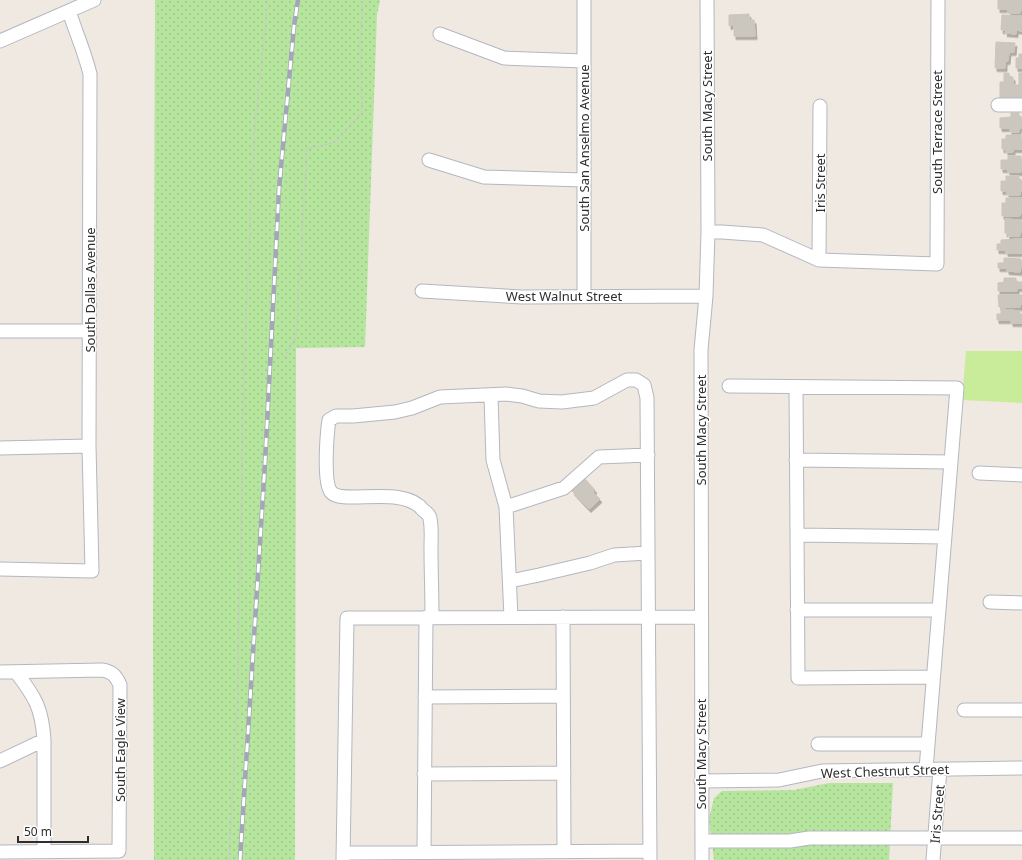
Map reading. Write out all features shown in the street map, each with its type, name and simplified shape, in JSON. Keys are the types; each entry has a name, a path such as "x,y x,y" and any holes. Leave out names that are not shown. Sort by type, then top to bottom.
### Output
{"street":[{"path":"0,41 94,0"},
{"name":"South San Anselmo Avenue","path":"584,0 584,296"},
{"name":"South Macy Street","path":"702,860 701,350 706,296 708,232 707,0"},
{"name":"South Terrace Street","path":"819,260 937,264 938,0"},
{"name":"South Dallas Avenue","path":"0,569 92,571 89,446 90,74 85,51 69,11"},
{"path":"440,34 504,58 584,61"},
{"path":"998,105 1022,105"},
{"name":"Iris Street","path":"819,260 820,106"},
{"path":"429,160 484,177 584,180"},
{"path":"708,232 763,235 819,260"},
{"name":"West Walnut Street","path":"422,291 522,297 706,296"},
{"path":"0,331 89,331"},
{"path":"424,851 425,697 429,617 430,518 420,505 411,500 397,497 344,496 335,495 330,492 326,483 326,434 329,420 336,416 396,412 412,408 440,397 491,396 506,394 522,396 539,401 562,402 594,398 627,380 636,380 644,386 648,398 648,553 650,617 650,855 564,851 424,851 343,856 347,618 429,617 650,617 701,617"},
{"path":"729,386 957,388 926,769"},
{"path":"796,387 798,678 933,677"},
{"path":"491,396 493,460 506,507 511,617"},
{"path":"0,448 89,446"},
{"path":"506,507 564,488 599,457 648,455"},
{"path":"796,460 951,462"},
{"path":"979,472 1022,475"},
{"path":"797,535 945,537"},
{"path":"510,581 590,563 614,555 648,553"},
{"path":"990,602 1022,603"},
{"path":"797,610 939,610"},
{"path":"563,617 564,851"},
{"name":"South Eagle View","path":"16,672 102,670 114,674 120,685 119,852 44,852"},
{"path":"0,672 16,672 28,688 39,706 43,723 44,740 44,852 0,852"},
{"path":"425,697 563,696"},
{"path":"964,710 1022,710"},
{"path":"0,761 44,740"},
{"path":"818,744 928,744"},
{"name":"West Chestnut Street","path":"701,781 779,780 822,771 1022,768"},
{"name":"Iris Street","path":"933,860 940,769"},
{"path":"424,774 564,773"},
{"path":"702,841 790,841 809,838 1022,838"}],"path":[{"path":"229,860 237,708 245,339 254,136 268,0"},
{"path":"284,358 296,337 307,149 336,142 362,112 360,41 363,0"}],"green space":[{"path":"155,0 380,0 377,15 365,347 296,348 295,860 154,860 153,634"},
{"path":"966,351 1022,351 1022,403 962,400"},
{"path":"829,783 893,783 889,860 714,860 709,819 714,798 722,791 794,790"}],"building":[{"path":"998,0 1022,0 1022,10 1020,13 1008,13 1008,9 998,9"},
{"path":"749,14 749,20 754,20 755,36 734,36 734,25 729,26 729,15"},
{"path":"1002,15 1022,16 1022,31 1016,30 1016,34 1005,33 1006,30 1001,30"},
{"path":"996,42 1015,43 1014,52 1009,52 1008,61 1005,61 1005,68 995,68"},
{"path":"1019,54 1022,54 1022,68 1016,68 1016,58 1019,58"},
{"path":"1004,73 1009,73 1009,77 1013,77 1013,97 1009,97 1009,99 1000,99 1000,82 1004,82"},
{"path":"1019,73 1022,73 1022,99 1014,98 1014,85 1019,85"},
{"path":"1011,113 1019,113 1019,117 1021,117 1022,128 1019,128 1019,132 1010,132 1010,128 1000,128 1000,118 1011,117"},
{"path":"1006,135 1021,135 1022,149 1013,149 1013,152 1006,152 1006,149 1002,149 1002,139 1006,139"},
{"path":"1008,156 1021,156 1021,172 1008,172 1008,169 1001,169 1001,160 1008,160"},
{"path":"1006,176 1019,176 1019,181 1022,181 1022,191 1020,191 1020,195 1007,195 1007,191 1001,191 1001,181 1006,181"},
{"path":"1006,198 1022,198 1022,213 1020,213 1020,216 1002,216 1002,203 1006,203"},
{"path":"1005,219 1021,220 1022,232 1020,232 1020,236 1008,236 1008,233 1005,233"},
{"path":"1022,239 1022,253 1006,253 1006,250 997,250 997,244 1001,244 1001,240"},
{"path":"1004,258 1021,259 1022,268 1020,268 1020,272 1007,271 1007,268 998,268 998,263 1004,263"},
{"path":"1004,278 1016,278 1016,282 1022,282 1022,288 1017,288 1017,291 998,291 998,283 1004,282"},
{"path":"998,295 1022,295 1022,304 1020,304 1020,307 999,307"},
{"path":"1001,309 1020,311 1020,315 1022,315 1022,323 1011,323 1011,320 997,320 997,314 1001,314"},
{"path":"585,479 595,490 593,492 600,499 589,509 572,491"}],"railway":[{"path":"240,860 265,463 279,189 294,26 298,0"}]}
